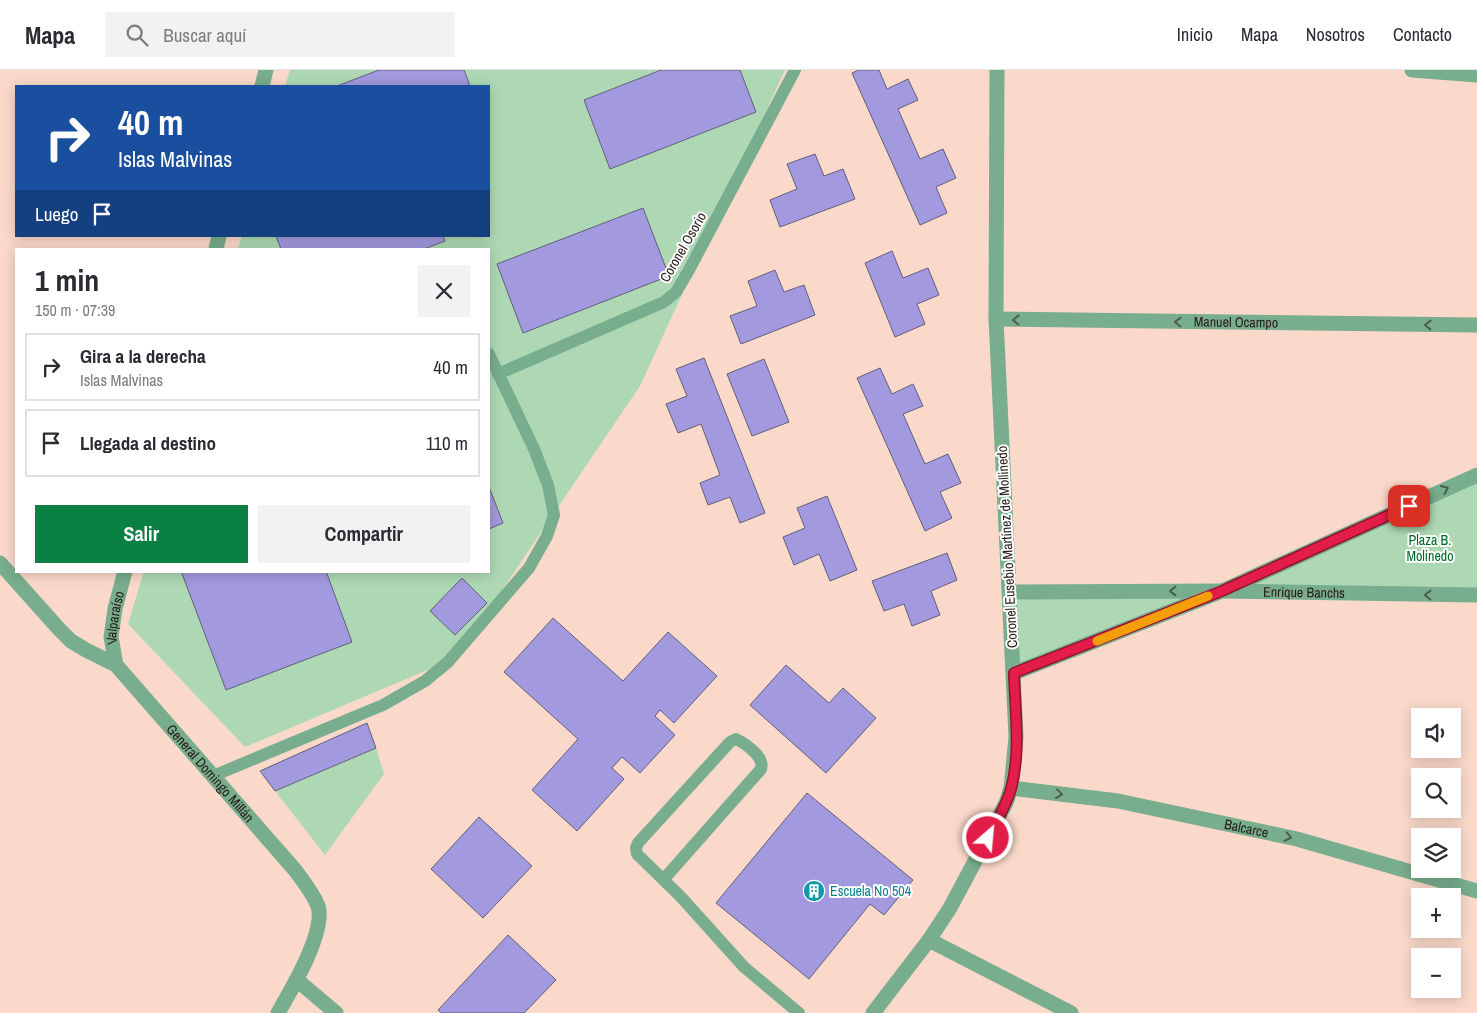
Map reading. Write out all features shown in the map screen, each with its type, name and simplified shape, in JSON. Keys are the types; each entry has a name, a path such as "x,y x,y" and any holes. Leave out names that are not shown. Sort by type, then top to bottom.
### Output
{"street":[{"path":"262,85 266,70"},
{"name":"Coronel Eusebio Martínez de Mollinedo","path":"873,1013 950,908 1006,803 1011,788 1016,737 996,320 996,70"},
{"path":"1412,70 1477,75"},
{"name":"Manuel Ocampo","path":"996,320 1477,325"},
{"path":"1014,673 1222,591 1477,475"},
{"name":"General Domingo Millán","path":"0,563 71,641 116,665 295,870 318,906 318,928 297,980 278,1013"},
{"name":"Valparaíso","path":"116,665 111,637 115,609 124,573"},
{"name":"Enrique Banchs","path":"1010,592 1222,591 1477,596"},
{"name":"Balcarce","path":"1011,788 1118,801 1297,839 1477,891"},
{"path":"928,940 1071,1013"},
{"path":"297,980 336,1013"}],"lane":[{"name":"Coronel Osorio","path":"498,374 664,302 676,292 795,70"},
{"path":"213,776 383,705 425,681 448,662 529,568 547,536 554,515 548,485 534,449 490,356"},
{"path":"664,879 761,769 763,764 761,759 741,742 736,740 730,742 638,843 636,848 637,854 664,879 744,967 799,1013"}],"green space":[{"path":"290,70 785,70 640,386 456,658 245,747 128,624 143,573 490,573 490,248 238,248 242,237 490,237 490,85 285,85"},
{"name":"Plaza B. Molinedo","path":"1477,475 1477,595 1222,591"},
{"path":"1222,591 1014,673 1010,592"},
{"path":"376,748 384,774 325,855 275,791"}],"building":[{"path":"379,70 464,70 470,85 340,85"},
{"path":"661,70 740,70 756,112 610,169 584,100"},
{"path":"859,70 879,70 887,89 908,79 918,100 898,109 920,159 943,149 956,178 936,187 947,213 920,225 852,73"},
{"path":"815,154 824,176 843,169 855,199 780,227 770,200 797,189 787,164"},
{"path":"643,208 669,276 523,333 497,264"},
{"path":"276,237 443,237 445,241 427,248 281,248"},
{"path":"892,251 903,278 928,268 939,295 917,304 925,324 895,337 865,263"},
{"path":"775,270 784,292 804,285 815,315 741,344 730,316 757,306 748,281"},
{"path":"704,358 765,513 740,523 730,497 708,505 700,483 720,475 701,424 678,433 666,404 687,396 676,369"},
{"path":"764,359 789,422 752,436 727,374"},
{"path":"880,368 892,394 913,384 923,406 903,414 925,464 948,454 961,483 940,492 952,518 925,531 857,378"},
{"path":"490,490 503,523 490,529"},
{"path":"827,496 857,570 830,581 819,554 794,565 783,537 805,528 797,508"},
{"path":"947,553 957,580 931,591 940,615 912,626 904,604 884,611 872,581"},
{"path":"182,573 327,573 352,642 226,690"},
{"path":"462,578 487,603 455,635 430,611"},
{"path":"553,618 623,681 668,632 717,676 674,723 660,710 655,716 675,735 640,773 622,757 612,768 624,779 577,831 532,790 578,739 504,672"},
{"path":"786,665 829,703 843,688 876,718 826,773 750,705"},
{"path":"367,723 376,748 275,791 260,771"},
{"name":"Escuela No 504","path":"807,793 913,880 884,915 870,904 809,979 716,903"},
{"path":"479,817 532,866 483,918 431,869"},
{"path":"508,935 556,980 524,1013 441,1013 438,1010"}],"slow traffic":[{"path":"1097,641 1208,596"}],"place":[{"name":"Escuela No 504","path":"814,891"}],"route":[{"path":"988,838 1006,803 1011,788 1016,737 1014,673 1222,591 1409,506"}]}
